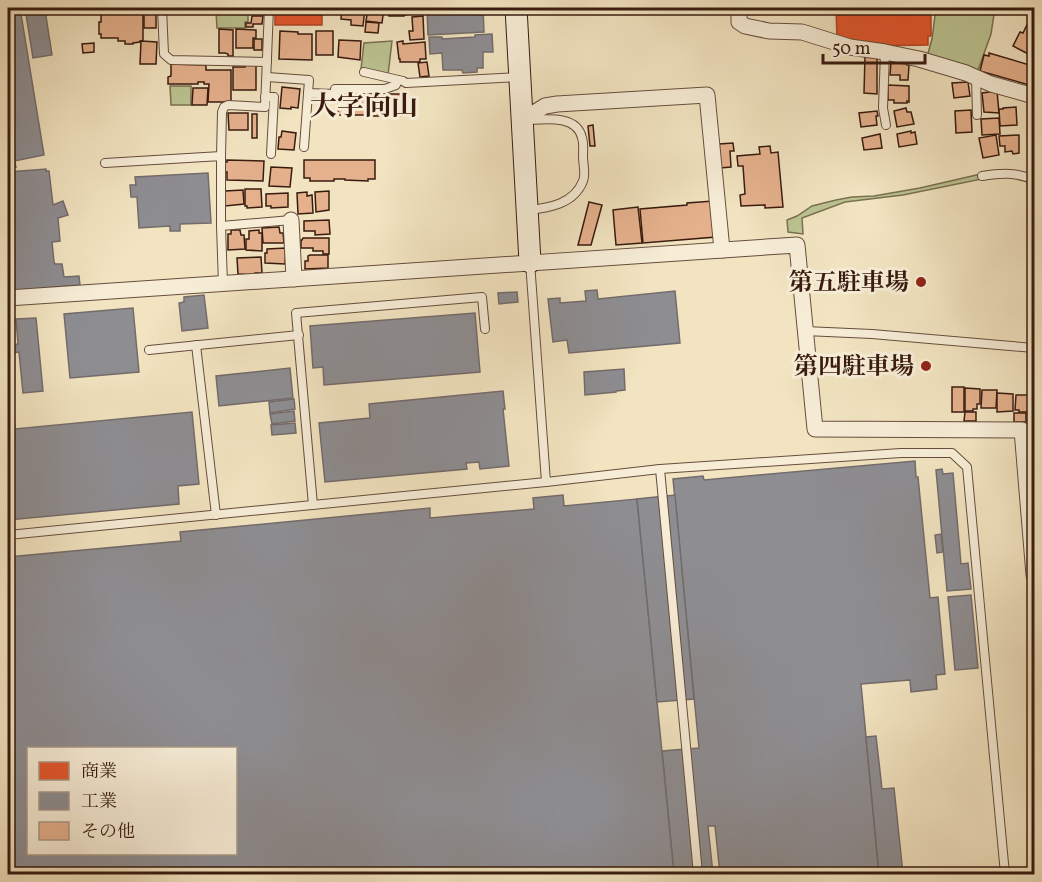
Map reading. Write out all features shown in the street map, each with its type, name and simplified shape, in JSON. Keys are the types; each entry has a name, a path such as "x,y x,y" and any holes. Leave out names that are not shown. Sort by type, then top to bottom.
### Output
{"street":[{"path":"516,8 530,262"},
{"path":"739,8 739,22 745,26 769,31 802,32 850,47 920,59 991,84 1035,96"},
{"path":"521,121 545,106 557,104 707,96 722,250"},
{"path":"291,220 294,279"},
{"path":"8,298 797,245 815,429 1022,430 1035,575"}],"lane":[{"path":"162,8 164,54 171,60 267,62"},
{"path":"223,284 222,112 228,105 265,107 268,8"},
{"path":"885,52 883,108 886,125"},
{"path":"363,72 406,83 519,77"},
{"path":"267,77 309,80 304,147"},
{"path":"976,77 977,115"},
{"path":"308,93 335,94 335,89 385,89 396,85 397,80"},
{"path":"265,97 274,97 271,154"},
{"path":"521,121 556,119 569,123 578,130 582,138 584,179 572,196 548,208 527,210"},
{"path":"105,163 221,156"},
{"path":"982,176 1002,172 1035,180"},
{"path":"221,226 291,220"},
{"path":"530,262 546,482"},
{"path":"313,505 296,313 482,297 485,329"},
{"path":"805,331 872,334 1035,348"},
{"path":"149,350 298,335"},
{"path":"196,345 216,514"},
{"path":"8,535 660,469 901,453 952,453 967,467 1005,874"},
{"path":"660,469 698,874"}],"green space":[{"path":"936,8 995,8 991,34 977,73 927,57"},
{"path":"216,12 248,12 248,22 245,22 245,28 217,28"},
{"path":"392,41 388,75 361,69 364,43"},
{"path":"170,86 191,86 191,105 171,105"},
{"path":"981,174 982,179 903,195 845,202 802,218 803,234 788,232 787,220 812,206 852,197 874,196 920,188"}],"building: 商業":[{"path":"275,8 322,8 322,25 275,25"},
{"path":"836,8 935,8 931,10 931,36 928,36 928,45 866,46 837,39"}],"building: 工業":[{"path":"8,8 20,8 44,155 14,161 16,167 8,168"},
{"path":"25,8 45,10 52,55 33,58"},
{"path":"427,8 483,8 484,32 428,35"},
{"path":"492,34 493,52 483,52 483,68 477,68 477,72 463,73 462,70 443,70 442,53 430,54 429,37 442,37 442,39"},
{"path":"46,169 49,171 53,205 63,201 68,215 58,218 60,241 52,242 54,262 62,264 64,277 79,276 80,285 8,291 8,172"},
{"path":"208,173 211,223 180,224 180,231 170,231 170,226 139,228 137,197 131,197 130,185 136,185 135,177"},
{"path":"597,290 598,299 675,291 680,343 569,353 567,340 553,342 548,299 560,298 560,303 586,301 585,291"},
{"path":"517,292 518,302 499,304 498,293"},
{"path":"204,295 208,328 182,331 179,303 184,302 184,297"},
{"path":"133,308 139,372 70,378 64,314"},
{"path":"475,313 480,372 324,385 323,367 313,368 310,326"},
{"path":"36,318 43,391 23,393 19,352 10,353 9,345 18,344 16,319"},
{"path":"8,348 15,429 192,412 199,484 178,486 179,504 8,520"},
{"path":"290,368 293,398 219,406 216,376"},
{"path":"624,369 625,390 585,395 584,372"},
{"path":"503,391 509,466 480,469 479,462 466,463 467,469 325,482 319,423 370,418 369,404"},
{"path":"294,399 295,409 270,413 269,402"},
{"path":"294,411 295,421 272,424 270,414"},
{"path":"295,423 296,433 272,435 271,425"},
{"path":"915,461 930,598 938,597 945,674 936,675 937,689 911,692 910,680 861,684 879,874 720,874 715,826 708,826 713,874 674,874 662,751 699,748 673,479 703,476 704,480"},
{"path":"942,469 943,474 953,473 961,564 968,563 971,589 947,591 936,470"},
{"path":"563,495 564,506 637,499 674,874 8,874 8,557 181,541 180,532 430,508 430,518 534,509 533,498"},
{"path":"675,495 694,699 657,702 637,499"},
{"path":"941,534 943,552 937,553 935,535"},
{"path":"971,595 978,668 955,670 948,597"},
{"path":"876,736 882,789 894,788 903,874 879,874 866,737"}],"building: その他":[{"path":"342,8 365,8 363,26 351,25 351,20 341,19"},
{"path":"368,8 384,8 382,23 366,21"},
{"path":"389,8 406,8 406,15 389,16"},
{"path":"1034,10 1034,57 1013,46 1020,32 1023,33"},
{"path":"101,13 143,13 143,41 125,44 125,41 118,41 118,38 101,38 99,22 101,22"},
{"path":"156,13 156,28 144,28 144,14"},
{"path":"252,16 263,16 262,24 246,27 246,23 251,23"},
{"path":"423,16 424,39 410,40 409,31 413,31 412,17"},
{"path":"366,22 379,23 378,33 365,32"},
{"path":"219,29 233,30 233,56 219,53"},
{"path":"236,29 256,30 253,48 236,48"},
{"path":"280,31 312,34 312,60 279,59"},
{"path":"316,31 333,31 333,55 316,55"},
{"path":"254,39 262,39 262,50 254,50"},
{"path":"339,40 361,41 360,60 338,57"},
{"path":"141,41 157,42 156,64 140,64"},
{"path":"403,41 403,44 425,42 426,59 420,59 420,62 400,62 397,42"},
{"path":"94,43 94,52 83,53 82,44"},
{"path":"989,53 1033,66 1033,86 980,71 984,55 989,56"},
{"path":"865,56 877,56 877,94 864,93"},
{"path":"427,62 429,76 420,77 418,63"},
{"path":"891,62 909,65 908,80 900,80 900,75 890,75"},
{"path":"171,64 206,65 206,70 231,70 231,102 208,102 209,84 204,84 204,82 168,84"},
{"path":"245,65 256,65 256,90 233,90 233,67 245,67"},
{"path":"968,82 970,96 954,98 952,83"},
{"path":"888,85 909,86 909,102 894,103 894,100 888,100"},
{"path":"282,87 300,89 298,108 280,108"},
{"path":"193,88 208,88 207,105 192,105"},
{"path":"997,91 999,113 984,112 982,93"},
{"path":"338,94 367,94 367,115 338,115"},
{"path":"371,94 401,94 401,116 371,116"},
{"path":"1016,107 1017,125 1000,126 999,109"},
{"path":"906,108 907,112 911,112 914,124 897,127 894,111"},
{"path":"971,110 972,132 956,133 955,111"},
{"path":"877,111 877,125 861,127 859,113"},
{"path":"228,113 248,113 248,130 229,130"},
{"path":"252,114 257,114 257,138 252,138"},
{"path":"999,118 1000,134 982,135 981,119"},
{"path":"593,125 595,146 590,146 588,126"},
{"path":"282,131 296,133 294,150 278,149"},
{"path":"911,131 911,133 915,132 917,144 899,147 897,134"},
{"path":"880,134 882,148 864,150 862,138"},
{"path":"996,135 999,155 983,158 979,138"},
{"path":"1019,135 1019,153 1005,152 1005,146 1000,146 999,136"},
{"path":"733,143 734,151 730,151 731,167 720,168 719,144"},
{"path":"770,146 771,153 778,152 783,207 741,206 740,195 745,194 743,166 738,166 737,156 760,154 759,147"},
{"path":"227,160 264,161 263,181 227,180 225,162"},
{"path":"304,160 375,160 375,179 310,181 310,178 304,178"},
{"path":"271,167 292,168 290,187 269,186"},
{"path":"245,189 261,189 262,207 247,208 245,206"},
{"path":"243,190 244,204 225,206 225,191"},
{"path":"329,191 329,210 316,212 315,192"},
{"path":"307,192 307,196 312,195 313,213 298,214 297,193"},
{"path":"288,193 288,207 266,206 266,194"},
{"path":"713,201 716,237 643,243 640,209"},
{"path":"589,202 602,205 591,245 578,245"},
{"path":"638,207 642,243 616,245 613,210"},
{"path":"329,220 330,234 315,235 315,231 304,231 304,221"},
{"path":"279,227 280,233 283,233 284,243 263,243 262,228"},
{"path":"231,230 240,230 241,235 244,235 245,249 228,250 228,234 231,234"},
{"path":"259,230 259,233 262,233 262,251 246,250 249,231"},
{"path":"303,238 329,238 329,254 323,254 323,251 313,251 313,248 301,248"},
{"path":"286,248 285,264 265,263 267,249"},
{"path":"310,255 328,255 328,268 305,269 305,261 308,261"},
{"path":"261,257 262,273 238,274 237,258"},
{"path":"952,387 964,387 964,412 952,412"},
{"path":"965,388 980,389 980,404 977,404 977,409 973,411 965,411"},
{"path":"982,390 997,390 996,408 981,408"},
{"path":"997,393 1013,394 1013,411 997,412"},
{"path":"1016,395 1033,395 1032,409 1029,412 1015,410"},
{"path":"965,412 976,412 976,421 964,421"},
{"path":"1014,413 1026,413 1026,422 1014,422"}],"place":[{"name":"第五駐車場","path":"921,282"},
{"name":"第四駐車場","path":"926,366"}],"district":[{"name":"大字向山","path":"364,106"}]}
